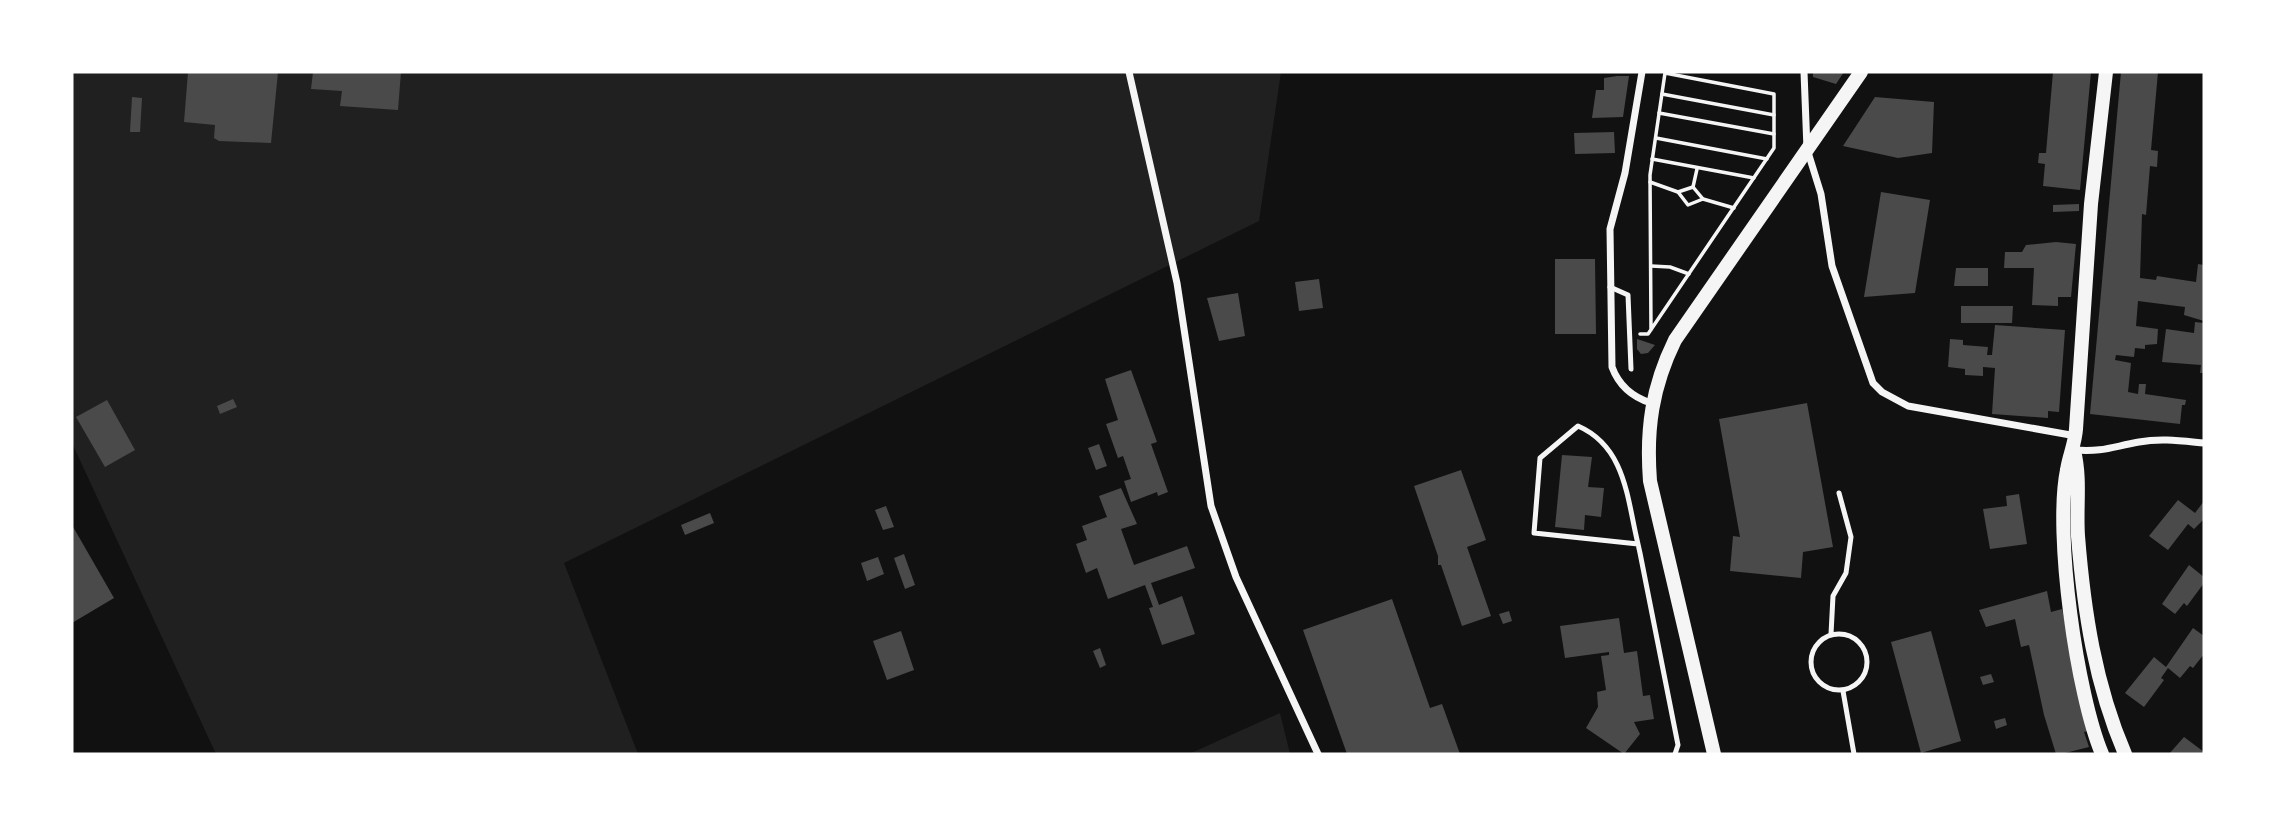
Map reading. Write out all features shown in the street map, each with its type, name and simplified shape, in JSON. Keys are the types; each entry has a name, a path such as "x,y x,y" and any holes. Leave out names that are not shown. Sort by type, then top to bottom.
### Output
{"main road":[{"path":"1714,754 1650,481 1647,440 1651,403 1662,366 1675,340 1861,72"},
{"path":"2106,72 2091,204 2075,443 2079,471 2078,529 2084,605 2097,674 2125,754"},
{"path":"2075,443 2067,470 2063,526 2070,609 2082,676 2102,754"}],"street":[{"path":"1129,72 1177,283 1211,506 1236,577 1318,754"},
{"path":"1642,72 1617,210 1610,229 1612,367 1616,379 1633,396 1651,403"},
{"path":"1804,72 1807,149 1821,194 1832,266 1849,307 1868,374 1882,393 1908,406 2075,443 2102,452 2139,442 2168,439 2204,443"}],"lane":[{"path":"1610,287 1628,295 1631,369"},
{"path":"1638,544 1534,533 1540,458 1578,426 1596,434 1609,447 1618,464 1638,544 1678,745 1675,754"},
{"path":"1831,634 1833,596 1846,573 1851,537 1839,493"},
{"path":"1831,634 1849,635 1860,642 1868,661 1861,681 1843,691 1825,688 1815,678 1810,664 1812,649 1831,634"},
{"path":"1843,691 1854,754"}],"path":[{"path":"1665,74 1774,94 1774,148 1650,332 1650,182 1662,94 1665,74"},
{"path":"1662,94 1774,115"},
{"path":"1659,113 1774,134"},
{"path":"1656,138 1767,159"},
{"path":"1652,159 1754,178"},
{"path":"1693,187 1698,168"},
{"path":"1650,182 1678,192 1688,205 1703,199"},
{"path":"1693,187 1703,199 1734,208"},
{"path":"1678,192 1693,187"},
{"path":"1651,265 1670,267 1689,274"}],"shaded area":[{"path":"72,72 1281,72 1259,221 564,563 638,754 216,754 72,443"},
{"path":"1280,713 1290,754 1189,754"}],"building":[{"path":"188,72 278,72 271,143 219,141 214,138 215,125 184,122"},
{"path":"313,72 401,72 398,110 340,106 342,91 311,89"},
{"path":"1813,72 1844,72 1836,84 1813,77"},
{"path":"2053,72 2091,72 2080,190 2043,186 2045,164 2038,163 2039,153 2046,153"},
{"path":"2121,72 2158,72 2151,150 2158,151 2157,167 2150,166 2146,215 2142,214 2140,278 2156,280 2157,276 2196,282 2198,264 2204,265 2204,321 2184,315 2185,307 2138,301 2136,326 2158,329 2157,344 2145,345 2145,349 2135,348 2134,357 2116,355 2115,360 2131,363 2128,392 2138,394 2139,384 2146,384 2145,394 2186,400 2185,405 2182,405 2180,424 2090,414"},
{"path":"1629,76 1623,117 1592,118 1596,90 1604,90 1604,78"},
{"path":"132,97 142,98 140,132 130,132"},
{"path":"1875,97 1934,102 1932,153 1898,158 1843,146"},
{"path":"1614,132 1615,153 1575,154 1574,133"},
{"path":"1881,192 1930,200 1915,293 1864,297"},
{"path":"2079,204 2079,211 2053,212 2053,205"},
{"path":"2056,242 2076,244 2071,297 2058,297 2058,306 2032,305 2034,268 2004,268 2005,252 2022,252 2026,245"},
{"path":"1555,259 1595,259 1596,334 1555,334"},
{"path":"1956,268 1988,268 1988,286 1954,286"},
{"path":"1319,279 1323,308 1299,311 1295,282"},
{"path":"1238,293 1245,336 1219,341 1207,298"},
{"path":"1961,306 2013,306 2012,323 1961,323"},
{"path":"2195,322 2204,323 2204,373 2200,373 2201,365 2162,362 2166,329 2194,333"},
{"path":"1995,325 2065,330 2059,412 2048,411 2048,418 1992,414 1995,368 1983,367 1983,376 1965,375 1965,369 1948,367 1950,339 1963,340 1963,345 1988,347 1987,355 1992,355"},
{"path":"1637,339 1655,345 1648,353 1641,354 1637,349"},
{"path":"1131,370 1157,442 1151,444 1168,492 1158,496 1157,492 1131,502 1124,481 1131,479 1123,456 1118,458 1106,424 1118,420 1105,379"},
{"path":"233,399 237,407 220,414 217,406"},
{"path":"107,400 135,450 105,467 76,417"},
{"path":"1807,403 1833,547 1803,552 1801,578 1730,571 1733,536 1740,537 1719,419"},
{"path":"1099,444 1107,466 1096,470 1088,448"},
{"path":"1562,455 1592,457 1588,487 1604,488 1601,517 1585,515 1584,530 1555,527"},
{"path":"1461,470 1486,540 1467,547 1491,616 1462,626 1441,565 1438,565 1438,556 1414,486"},
{"path":"1121,488 1137,524 1121,529 1134,565 1187,546 1195,568 1151,583 1159,605 1182,596 1195,634 1162,645 1149,608 1153,607 1145,585 1108,599 1097,568 1086,573 1076,544 1087,540 1082,526 1107,517 1099,496"},
{"path":"2019,494 2027,544 1990,549 1983,509 2007,506 2006,496"},
{"path":"2178,500 2195,513 2204,501 2204,519 2194,529 2188,524 2168,550 2149,536"},
{"path":"886,506 894,527 883,530 875,510"},
{"path":"710,513 714,523 685,535 681,525"},
{"path":"72,525 114,598 72,623"},
{"path":"904,554 915,585 905,589 894,558"},
{"path":"878,557 884,574 867,581 861,563"},
{"path":"2189,565 2204,577 2204,583 2187,606 2184,603 2175,614 2162,604"},
{"path":"2047,591 2051,612 2062,609 2088,731 2084,732 2089,747 2061,754 2056,754 2044,715 2029,645 2021,647 2015,619 1986,627 1979,610"},
{"path":"1392,599 1430,708 1442,704 1460,754 1347,754 1303,630"},
{"path":"1509,611 1512,621 1503,624 1499,614"},
{"path":"1619,618 1624,653 1637,651 1643,696 1650,695 1654,719 1634,722 1640,734 1624,754 1586,728 1598,707 1597,692 1606,690 1601,656 1609,655 1609,652 1565,658 1560,626"},
{"path":"2193,628 2204,636 2204,654 2193,668 2190,666 2180,678 2168,668 2161,678 2164,680 2144,707 2125,693 2154,657 2166,667"},
{"path":"901,631 914,670 887,680 873,641"},
{"path":"1931,631 1961,741 1921,753 1891,642"},
{"path":"1100,648 1106,665 1100,668 1093,651"},
{"path":"1991,674 1994,682 1983,685 1980,677"},
{"path":"2005,718 2007,725 1996,729 1994,721"},
{"path":"2184,737 2204,752 2204,754 2169,754"}]}
